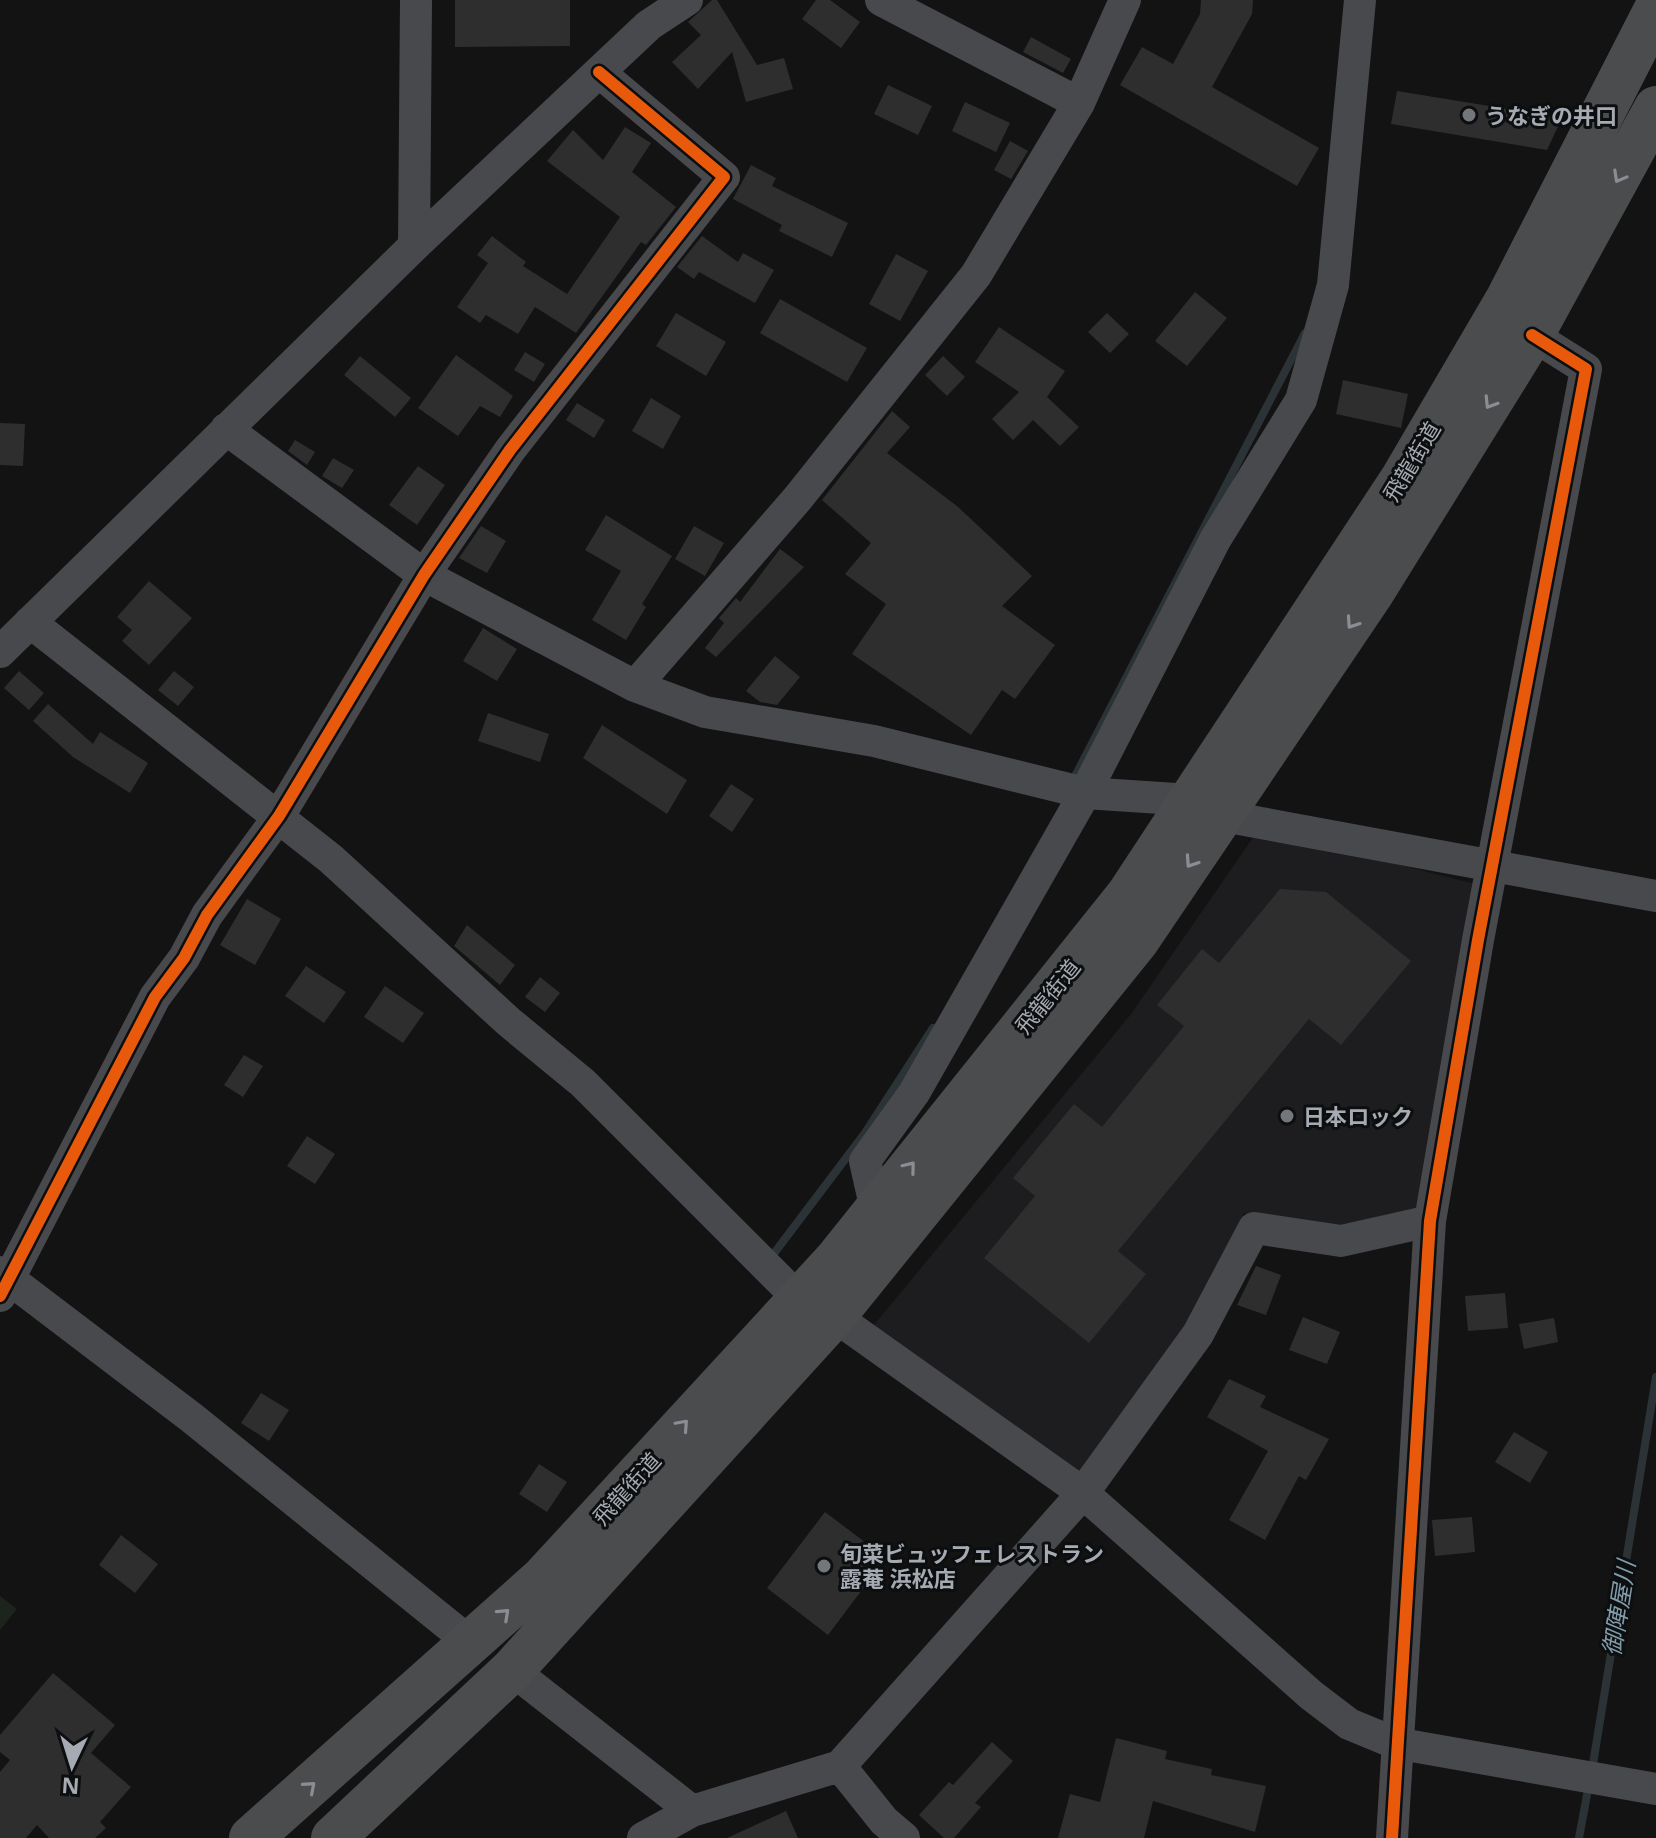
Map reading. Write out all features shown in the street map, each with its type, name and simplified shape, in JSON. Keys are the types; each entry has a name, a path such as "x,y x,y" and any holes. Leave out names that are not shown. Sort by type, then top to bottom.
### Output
{"highway":[{"name":"飛龍街道","path":"333,1838 512,1670 816,1307 1137,941 1207,808 1508,298 1656,9"},
{"name":"飛龍街道","path":"251,1838 543,1578 816,1307 876,1210 1128,895 1207,808 1372,593 1532,335 1656,108"}],"street":[{"path":"414,246 416,0"},
{"path":"0,652 414,246 649,25 687,0"},
{"path":"881,0 1079,103"},
{"path":"635,686 798,498 976,275 1079,103 1125,0"},
{"path":"876,1210 865,1161 914,1093 1085,793 1215,540 1301,400 1333,285 1360,0"},
{"path":"472,1644 192,1418 4,1283 155,997 184,958 207,915 279,816 424,575 510,450 724,177 599,72"},
{"path":"1392,1838 1395,1743 1430,1221 1586,369 1532,335"},
{"path":"226,429 424,575 635,686 705,712 874,741 1085,793 1207,808 1656,896"},
{"path":"30,622 279,816 583,1083 816,1307 1083,1493 1311,1695 1349,1724 1395,1743 1656,1789"},
{"path":"643,1838 692,1811 840,1766 1083,1493 1198,1334 1254,1228 1341,1241 1430,1221"},
{"path":"512,1670 692,1811"},
{"path":"840,1766 884,1821 904,1838"}],"shaded area":[{"path":"1259,829 1475,884 1421,1209 1340,1228 1244,1213 1189,1331 1082,1480 873,1326 1131,1014"},
{"path":"0,1596 17,1609 0,1630"}],"building":[{"path":"455,0 570,0 570,46 455,47"},
{"path":"712,0 717,0 757,65 784,58 793,89 746,102 732,52 698,89 672,62 701,35 688,22"},
{"path":"816,0 830,0 860,22 841,48 802,19"},
{"path":"1201,0 1253,0 1252,14 1212,87 1319,148 1297,186 1120,85 1142,47 1173,64 1200,14"},
{"path":"1031,37 1071,59 1063,73 1023,52"},
{"path":"888,85 932,106 918,135 874,114"},
{"path":"1397,91 1562,118 1547,150 1391,124"},
{"path":"965,102 1010,123 996,152 952,131"},
{"path":"625,127 651,143 632,172 676,207 646,245 641,242 576,333 535,307 518,334 486,315 480,323 457,307 488,263 477,255 492,236 526,262 523,266 567,294 620,217 547,161 573,130 603,160"},
{"path":"1010,141 1028,151 1011,179 994,170"},
{"path":"751,165 776,178 772,186 848,223 832,257 779,231 782,225 733,199"},
{"path":"702,236 738,262 743,253 774,270 755,303 699,272 694,279 677,267"},
{"path":"896,254 928,271 900,321 869,304"},
{"path":"1195,292 1227,318 1187,366 1155,341"},
{"path":"780,299 867,348 847,382 760,333"},
{"path":"676,313 726,342 706,376 656,346"},
{"path":"1107,313 1129,334 1110,353 1088,332"},
{"path":"999,327 1065,371 1047,397 1079,427 1060,446 1033,420 1013,440 992,419 1019,392 975,362"},
{"path":"525,352 545,364 534,382 514,370"},
{"path":"456,355 513,396 500,417 480,406 458,436 418,408"},
{"path":"360,356 411,398 395,417 344,375"},
{"path":"943,356 965,377 947,396 925,375"},
{"path":"1343,380 1408,394 1401,428 1336,414"},
{"path":"651,398 681,416 663,449 632,431"},
{"path":"577,403 605,420 594,438 566,420"},
{"path":"892,411 910,427 887,453 957,506 1032,576 1002,606 1055,645 1015,699 1002,690 971,735 852,654 886,604 845,574 871,543 822,500"},
{"path":"0,423 25,424 23,466 0,465"},
{"path":"295,440 315,452 307,465 288,451"},
{"path":"333,458 354,470 342,488 322,476"},
{"path":"418,466 445,485 417,525 389,505"},
{"path":"606,515 672,556 642,604 646,607 626,640 592,620 621,571 585,550"},
{"path":"481,526 506,541 487,573 459,558"},
{"path":"694,526 724,543 705,576 675,559"},
{"path":"780,549 804,567 716,657 705,648 724,623 719,618 736,598 740,602"},
{"path":"149,581 192,618 149,665 122,641 132,630 117,617"},
{"path":"483,628 517,649 497,681 463,661"},
{"path":"775,656 800,677 777,705 760,702 746,691"},
{"path":"19,671 44,693 29,710 4,688"},
{"path":"174,671 194,687 178,706 158,690"},
{"path":"48,704 93,744 100,732 148,763 130,793 73,757 33,721"},
{"path":"488,713 549,734 540,762 478,741"},
{"path":"602,725 687,780 667,814 583,758"},
{"path":"731,784 754,799 732,832 709,816"},
{"path":"1280,889 1326,892 1411,961 1341,1045 1309,1019 1118,1251 1146,1274 1089,1343 984,1258 1035,1196 1013,1178 1074,1104 1102,1127 1184,1026 1157,1005 1202,949 1219,963"},
{"path":"247,899 281,919 255,965 220,945"},
{"path":"467,925 515,965 500,985 454,946"},
{"path":"306,966 346,992 324,1023 285,996"},
{"path":"540,977 560,993 545,1012 525,997"},
{"path":"385,986 424,1013 403,1043 364,1017"},
{"path":"244,1055 263,1066 243,1097 224,1085"},
{"path":"307,1136 335,1154 315,1184 287,1166"},
{"path":"1256,1266 1281,1275 1266,1315 1237,1305"},
{"path":"1505,1293 1508,1328 1468,1331 1465,1296"},
{"path":"1303,1317 1340,1332 1327,1364 1289,1350"},
{"path":"1554,1318 1558,1342 1524,1349 1519,1324"},
{"path":"1229,1379 1266,1396 1260,1407 1329,1439 1306,1480 1299,1476 1265,1540 1229,1520 1268,1451 1207,1417"},
{"path":"261,1393 289,1410 269,1441 241,1423"},
{"path":"1514,1432 1548,1452 1530,1483 1495,1462"},
{"path":"539,1464 567,1482 547,1512 519,1494"},
{"path":"825,1512 886,1558 828,1635 767,1588"},
{"path":"1472,1517 1475,1552 1435,1556 1432,1520"},
{"path":"121,1535 158,1564 135,1593 99,1565"},
{"path":"53,1673 115,1725 91,1753 131,1787 100,1822 106,1828 95,1838 49,1838 37,1825 26,1838 0,1838 0,1772 10,1760 0,1752 0,1735"},
{"path":"1116,1738 1167,1751 1165,1759 1212,1769 1211,1775 1266,1786 1255,1832 1153,1801 1144,1838 1058,1838 1070,1794 1100,1802"},
{"path":"992,1742 1013,1761 975,1803 981,1807 954,1838 944,1838 919,1815 949,1782 953,1785"},
{"path":"786,1811 798,1838 727,1838"}],"waterway":[{"path":"1073,780 1305,333"},
{"path":"772,1256 865,1133 933,1028"},
{"name":"御陣屋川","path":"1592,1770 1656,1377"},
{"name":"御陣屋川","path":"1579,1838 1589,1784"}],"cycle path":[{"path":"0,1296 155,997 184,958 207,915 279,816 424,575 510,450 724,177 599,72"},
{"path":"1392,1838 1430,1221 1478,940 1586,369 1532,335"}],"place":[{"name":"うなぎの井口","path":"1469,115"},
{"name":"日本ロック","path":"1287,1116"},
{"name":"旬菜ビュッフェレストラン 露菴 浜松店","path":"824,1566"}]}
